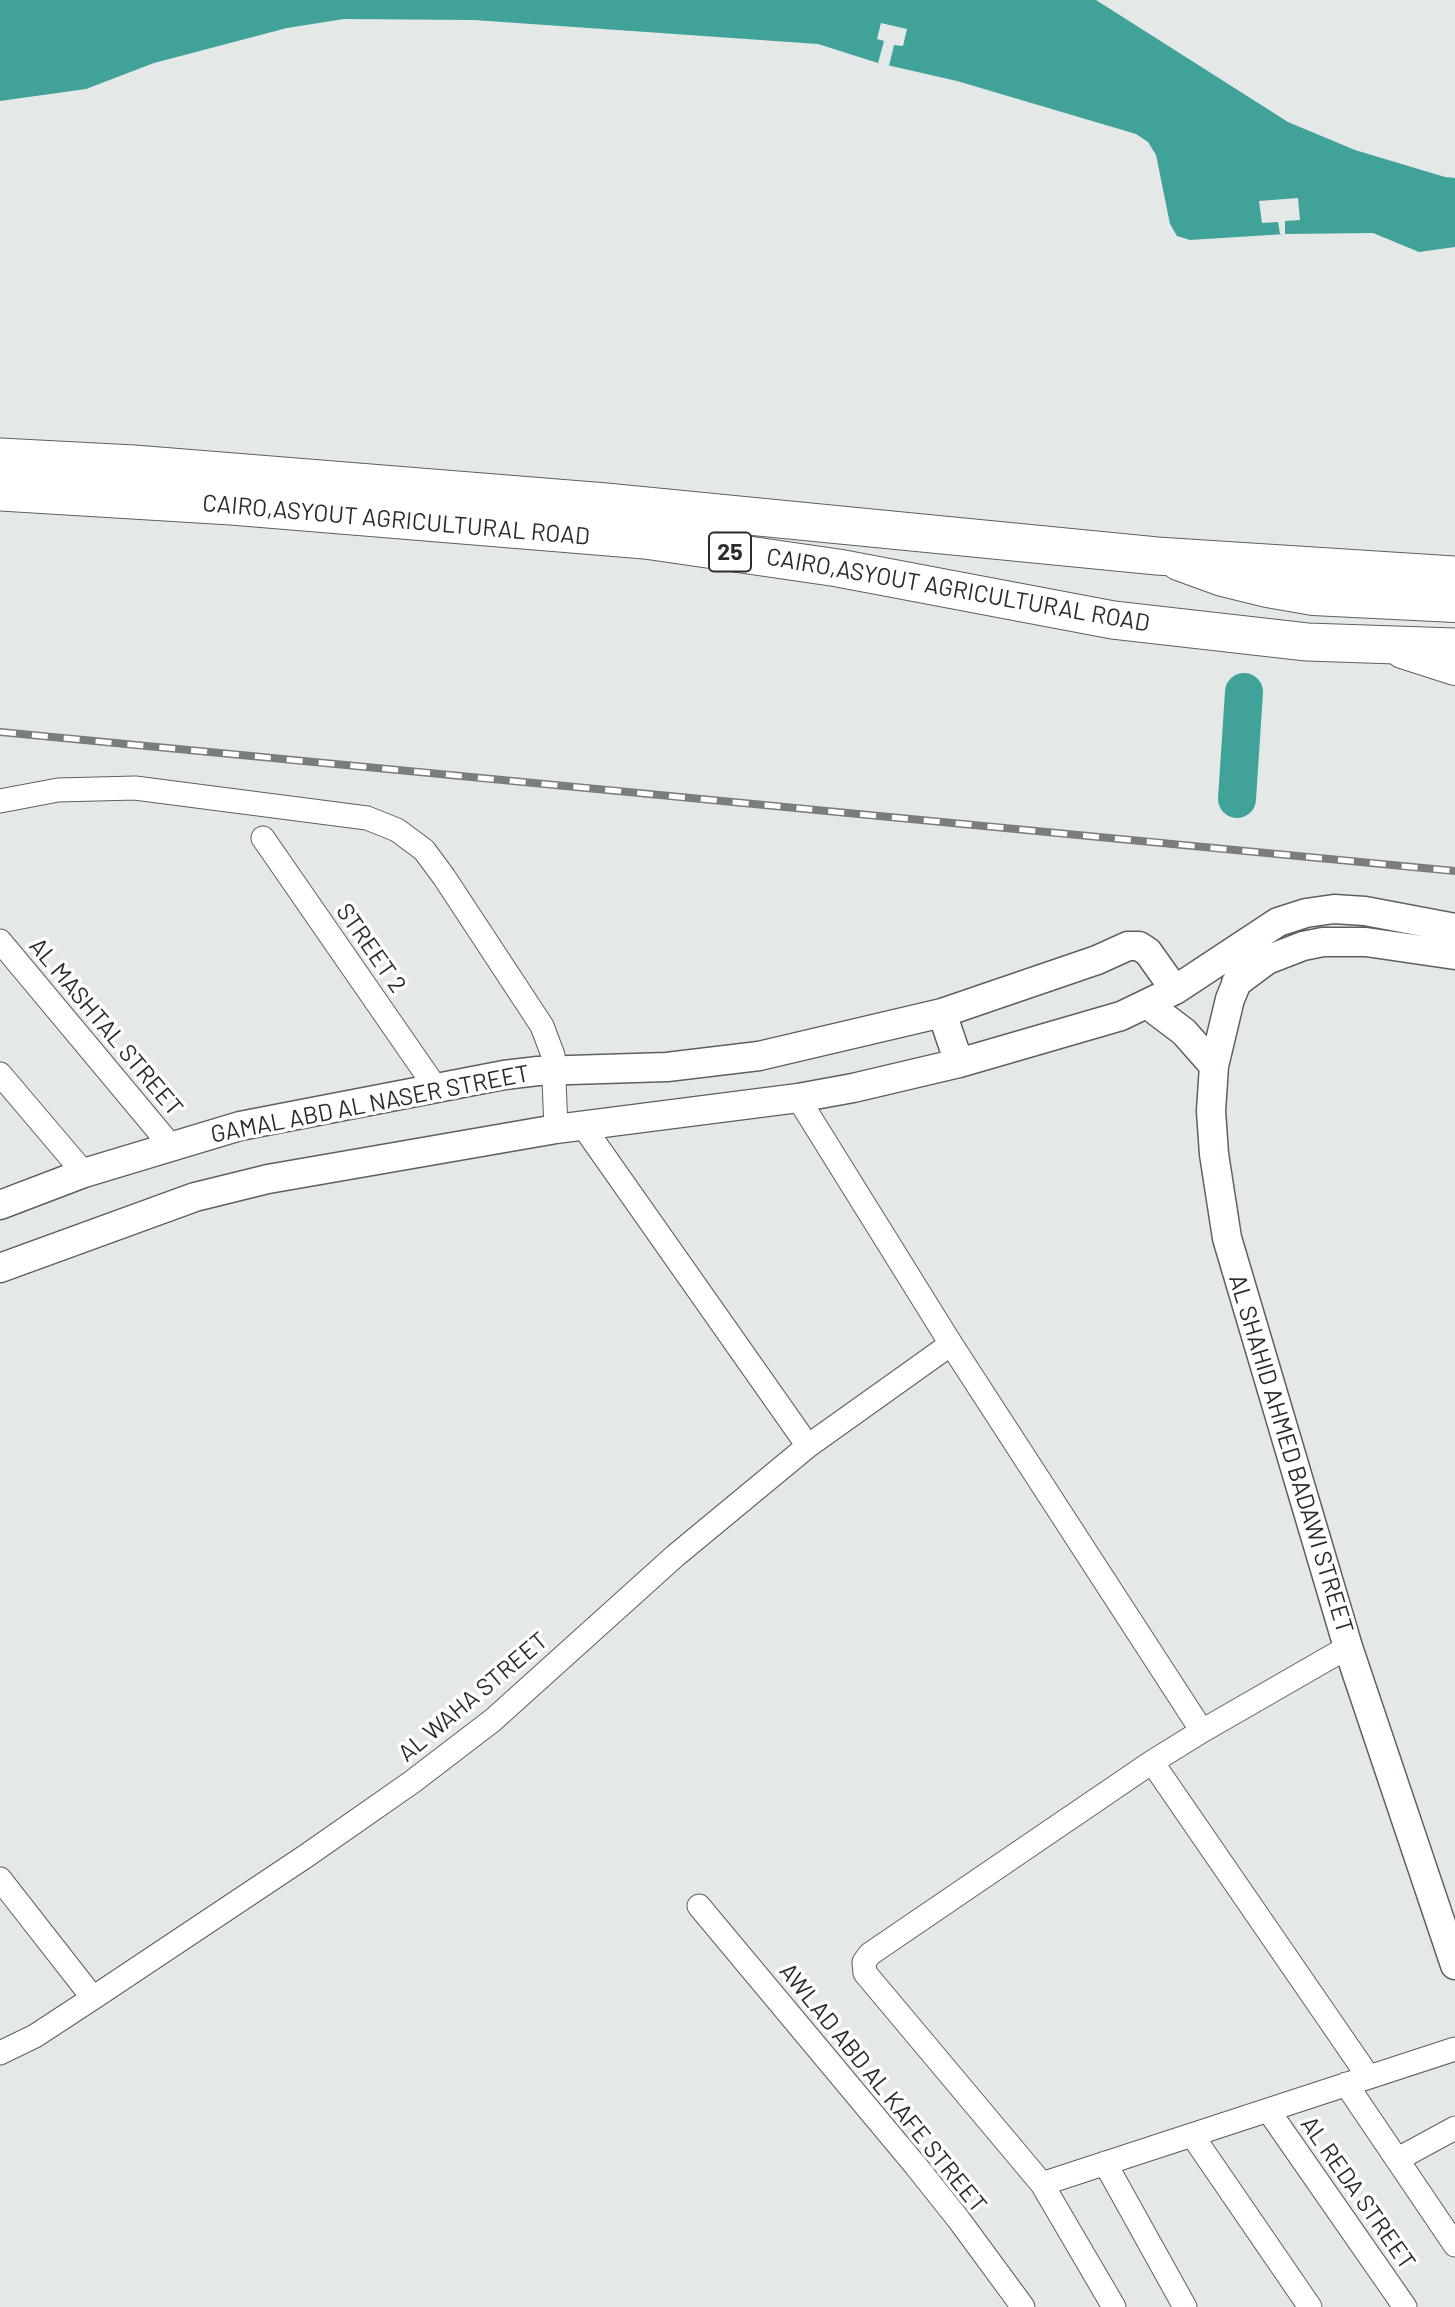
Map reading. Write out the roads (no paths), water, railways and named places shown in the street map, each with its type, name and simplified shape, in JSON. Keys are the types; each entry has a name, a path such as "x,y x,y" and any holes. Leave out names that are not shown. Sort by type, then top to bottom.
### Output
{"highway":[{"name":"CAIRO,ASYOUT AGRICULTURAL ROAD","path":"0,457 134,464 593,500 1157,556 1455,575"},
{"name":"CAIRO,ASYOUT AGRICULTURAL ROAD","path":"0,492 231,506 645,540 838,568 1113,620 1307,642 1455,647"}],"main road":[{"path":"1157,556 1222,580 1267,591 1313,598 1455,606"},
{"path":"1384,645 1455,669"}],"street":[{"path":"0,801 58,790 135,788 366,818 397,830 424,850 542,1026 552,1055 553,1070 569,1127 808,1446"},
{"name":"STREET 2","path":"263,838 436,1088"},
{"path":"0,1268 195,1197 268,1178 569,1127 798,1098 959,1063 1121,1016 1175,990 1278,922 1306,912 1334,909 1365,911 1455,928"},
{"name":"AL SHAHID AHMED BADAWI STREET","path":"1257,935 1236,983 1220,1032 1213,1066 1211,1111 1214,1154 1227,1238 1349,1647 1455,1965"},
{"name":"AL MASHTAL STREET","path":"0,941 171,1146"},
{"path":"1236,983 1267,960 1303,946 1323,942 1366,942 1455,954"},
{"name":"GAMAL ABD AL NASER STREET","path":"0,1205 84,1173 240,1126 504,1074 667,1067 759,1056 942,1013 1133,945 1148,952 1175,990"},
{"path":"1147,1004 1184,1032 1213,1066"},
{"path":"942,1013 959,1063"},
{"path":"0,1074 84,1173"},
{"path":"798,1098 951,1344 1202,1731"},
{"name":"AL WAHA STREET","path":"0,2053 34,2036 93,1998 412,1782 493,1720 675,1556 808,1446 951,1344"},
{"path":"1114,2307 1042,2184 865,1973 864,1962 870,1954 1152,1762 1349,1647"},
{"path":"1152,1762 1368,2076"},
{"path":"0,1879 93,1998"},
{"name":"AWLAD ABD AL KAFE STREET","path":"699,1906 916,2166 1023,2307"},
{"path":"1042,2184 1455,2049"},
{"path":"1346,2084 1455,2245"},
{"name":"AL REDA STREET","path":"1268,2110 1405,2307"},
{"path":"1398,2159 1455,2127"},
{"path":"1192,2136 1310,2307"},
{"path":"1105,2163 1185,2307"}],"water":[{"path":"0,0 1096,0 1288,122 1355,150 1455,178 1455,247 1419,252 1373,233 1285,234 1190,240 1177,236 1170,224 1156,155 1148,142 1136,134 957,81 878,63 818,44 474,20 344,19 287,28 154,63 86,89 0,101"}],"waterway":[{"path":"1237,799 1244,692"}],"railway":[{"path":"0,732 1455,871"}]}
